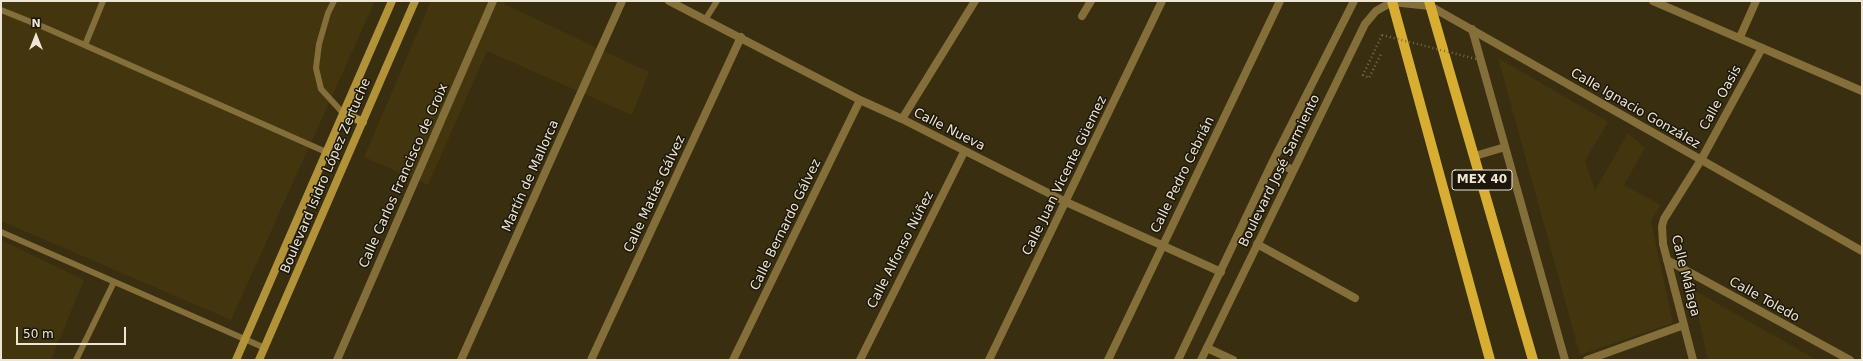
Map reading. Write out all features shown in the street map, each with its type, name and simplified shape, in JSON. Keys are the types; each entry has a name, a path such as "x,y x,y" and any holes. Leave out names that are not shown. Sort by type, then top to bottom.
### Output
{"main road":[{"name":"Boulevard Isidro López Zertuche","path":"236,360 392,1"},
{"name":"Boulevard Isidro López Zertuche","path":"260,360 415,1"},
{"name":"MEX 40","path":"1392,1 1490,360"},
{"name":"MEX 40","path":"1430,3 1533,360"},
{"path":"343,113 363,122"}],"street":[{"name":"Calle Carlos Francisco de Croix","path":"337,360 493,1"},
{"name":"Martín de Mallorca","path":"461,360 622,1"},
{"name":"Calle Nueva","path":"669,1 964,152 1066,202 1221,272"},
{"path":"902,119 975,1"},
{"path":"1082,16 1090,1"},
{"name":"Calle Juan Vicente Güemez","path":"989,360 1162,1"},
{"name":"Calle Pedro Cebrián","path":"1108,360 1280,1"},
{"name":"Boulevard José Sarmiento","path":"1178,360 1273,161 1354,1"},
{"name":"Boulevard José Sarmiento","path":"1201,360 1365,24 1376,11 1392,1"},
{"name":"Calle Ignacio González","path":"1392,1 1430,3 1472,29 1862,251"},
{"path":"1653,1 1740,37 1862,91"},
{"path":"1740,37 1756,1"},
{"path":"1472,29 1565,360"},
{"name":"Calle Matías Gálvez","path":"591,360 741,37"},
{"name":"Calle Oasis","path":"1701,160 1762,48"},
{"name":"Calle Bernardo Gálvez","path":"733,360 860,100"},
{"path":"1475,156 1505,147"},
{"name":"Calle Alfonso Núñez","path":"860,360 964,152"},
{"name":"Calle Málaga","path":"1693,360 1663,244 1662,226 1664,219 1701,160"},
{"path":"1273,161 1293,170"},
{"path":"1257,244 1356,298"},
{"name":"Calle Toledo","path":"1668,260 1850,360"},
{"path":"1587,360 1684,325"},
{"path":"1207,348 1233,360"}],"lane":[{"path":"85,45 103,1"},
{"path":"334,1 328,13 319,44 316,68 321,89 343,113"},
{"path":"705,20 717,1"},
{"path":"1,10 85,45 326,152"},
{"path":"1,232 245,341 265,348"},
{"path":"76,360 114,282"}],"path":[{"path":"1382,52 1369,78 1363,75 1382,36 1476,59"}],"shaded area":[{"path":"1,1 375,1 231,320 1,221"},
{"path":"431,1 505,1 504,4 649,72 632,115 487,51 428,185 364,157"},
{"path":"1498,58 1608,122 1585,161 1595,190 1628,133 1645,148 1624,185 1661,205 1651,221 1673,323 1580,355"},
{"path":"1,240 84,280 51,360 1,360"},
{"path":"1692,289 1817,360 1708,360"}]}
